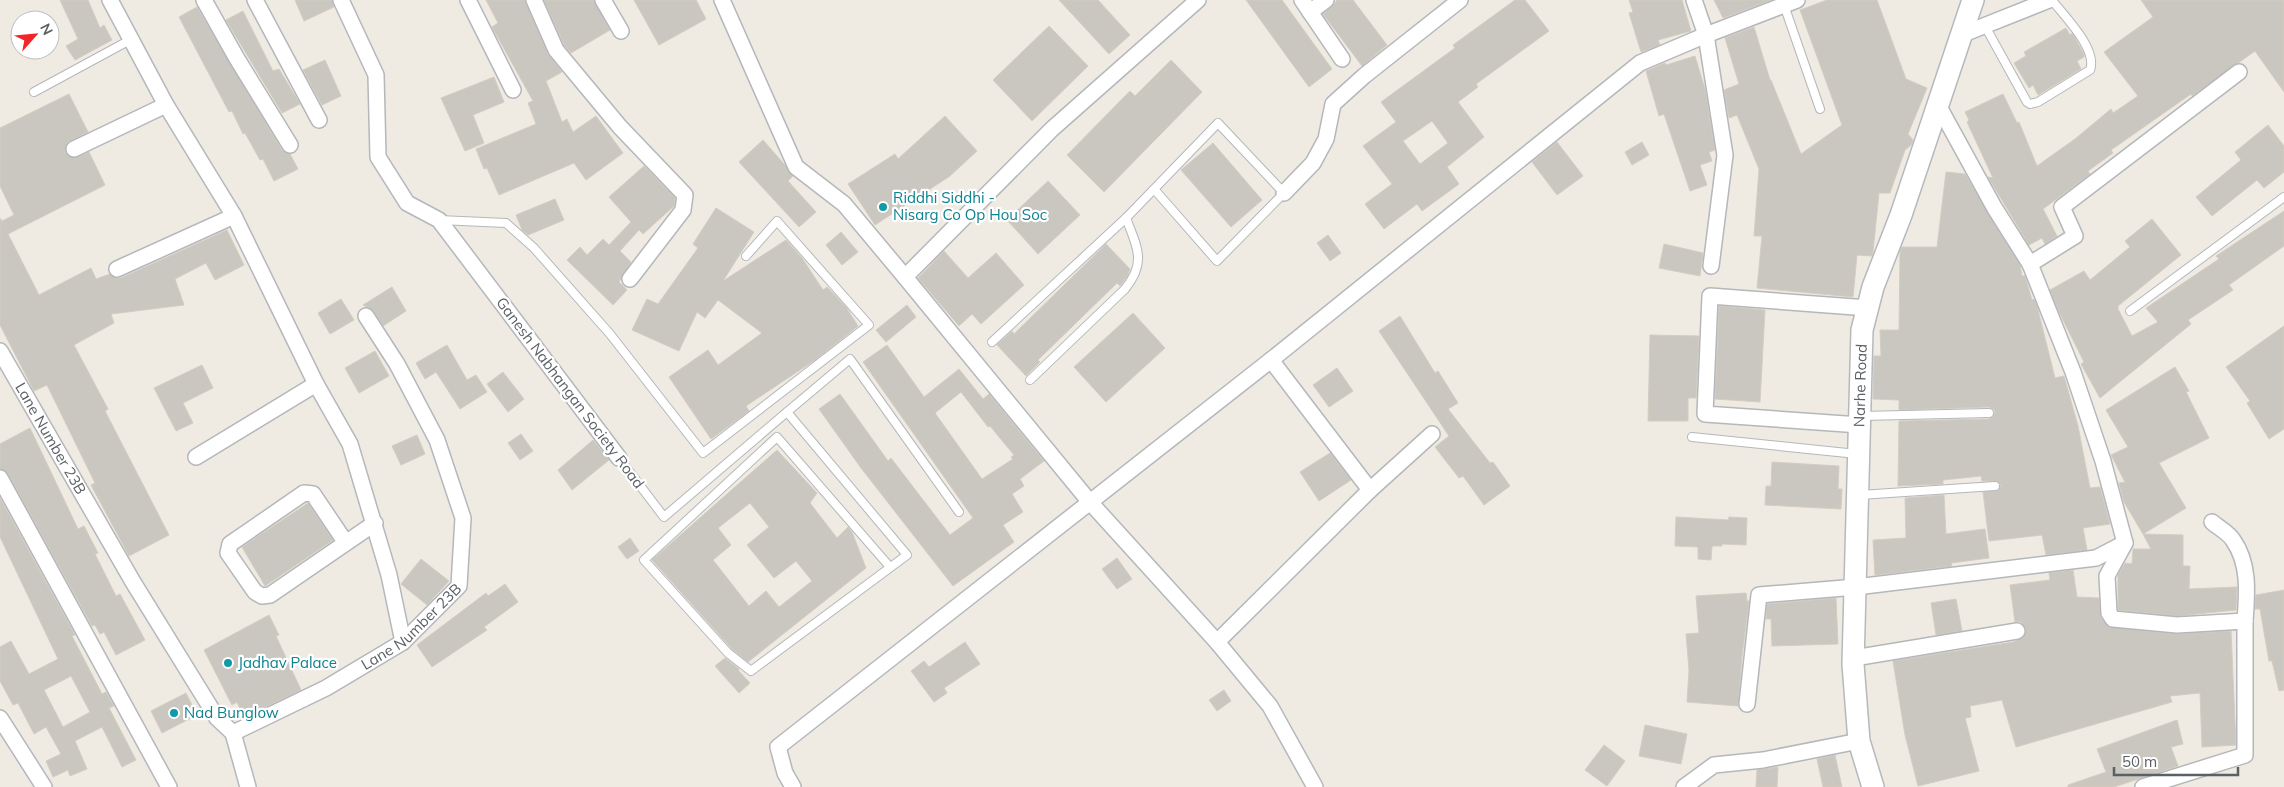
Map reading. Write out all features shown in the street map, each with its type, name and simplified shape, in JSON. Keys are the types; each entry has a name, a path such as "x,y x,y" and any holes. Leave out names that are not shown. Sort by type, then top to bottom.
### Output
{"street":[{"path":"110,0 166,105 234,216 316,384 350,444 375,523 403,642"},
{"path":"204,0 236,57 290,144"},
{"path":"255,0 319,120"},
{"path":"341,0 376,75 378,157 407,204 439,220"},
{"path":"468,0 513,90"},
{"path":"534,0 556,50 620,127 685,195 683,210 630,279"},
{"path":"603,0 621,31"},
{"path":"722,0 796,167 844,204 1089,500 1217,642 1270,706 1316,787"},
{"path":"905,277 1052,129 1198,0"},
{"path":"1326,0 1306,6 1342,59"},
{"path":"1284,193 1313,163 1326,139 1333,104 1364,76 1460,0"},
{"path":"1694,0 1706,35 1724,155 1711,266"},
{"name":"Narhe Road","path":"1872,787 1859,741 1854,658 1862,330 1873,287 1918,168 1937,103 1973,0"},
{"path":"1961,36 2050,0"},
{"path":"793,787 785,773 778,747 1089,500 1271,360 1640,64 1706,35 1791,2"},
{"path":"2030,264 2075,236 2062,208 2239,72"},
{"path":"1937,103 1994,206 2030,264 2073,372 2104,461 2125,543 2107,576 2109,613 2113,619 2177,625 2245,621"},
{"path":"74,149 166,105"},
{"path":"117,269 234,216"},
{"name":"Ganesh Nabhangan Society Road","path":"439,220 619,458"},
{"path":"1860,421 1705,414 1710,296 1868,308"},
{"name":"Lane Number 23B","path":"0,351 133,582 218,718 233,733 326,688 403,642 459,586 462,518 437,440 397,364 366,316"},
{"path":"1271,360 1370,490"},
{"path":"196,457 316,384"},
{"path":"1217,642 1370,490 1432,434"},
{"path":"0,478 169,787"},
{"path":"346,544 313,494 304,493 230,544 228,553 255,592 262,596 270,595 346,544 375,523"},
{"path":"2143,787 2245,755 2245,621 2248,589 2243,562 2233,539 2212,522"},
{"path":"1746,704 1759,595 1856,587 2096,558 2125,543"},
{"path":"1854,658 2017,631"},
{"path":"3,728 44,787"},
{"path":"233,733 248,787"},
{"path":"1684,787 1714,765 1763,760 1859,741"}],"lane":[{"path":"1985,26 2026,102 2030,104 2038,102 2090,70 2092,64 2091,54 2080,36 2050,0"},
{"path":"1791,2 1820,109"},
{"path":"34,92 130,40"},
{"path":"992,342 1126,218 1154,189 1218,123 1284,193 1217,261 1154,189"},
{"path":"2130,310 2284,197"},
{"path":"1030,380 1125,289 1135,276 1138,265 1137,247 1126,218"},
{"path":"439,220 506,223 513,229 534,248 610,334 703,453 869,326 777,221 746,256"},
{"name":"Ganesh Nabhangan Society Road","path":"619,458 664,517 850,359 959,512"},
{"path":"787,412 907,555 751,671 728,653 644,560 778,437 890,567"},
{"path":"1860,421 1988,413"},
{"path":"1692,437 1859,455"},
{"path":"709,477 719,490"},
{"path":"1858,495 1995,486"}],"building":[{"path":"60,0 88,0 100,28 104,25 112,40 75,60 66,46 78,39"},
{"path":"295,0 332,0 334,7 304,21"},
{"path":"486,0 525,0 548,54 562,72 546,81 562,122 567,119 573,132 596,116 623,153 586,180 574,163 499,195 487,168 484,169 476,149 536,124 528,103 533,101 492,27 498,23"},
{"path":"544,0 594,0 610,30 571,53 564,45"},
{"path":"634,0 696,0 706,19 659,45"},
{"path":"1059,0 1098,0 1130,35 1109,54"},
{"path":"1246,0 1282,0 1332,69 1309,87"},
{"path":"1337,0 1353,0 1387,45 1362,66 1323,14"},
{"path":"1515,0 1525,0 1549,31 1476,84 1478,87 1458,102 1484,137 1447,167 1459,184 1422,211 1417,204 1384,229 1365,204 1392,184 1363,146 1396,122 1381,102 1455,48 1453,45","holes":["1432,121 1448,143 1420,164 1403,141"]},
{"path":"1629,0 1682,0 1691,31 1658,40 1660,45 1641,52 1629,13 1633,12"},
{"path":"1714,0 1771,0 1723,18"},
{"path":"1827,0 1877,0 1906,79 1927,88 1908,134 1913,140 1911,145 1905,150 1890,193 1879,193 1872,256 1857,255 1853,297 1757,288 1762,236 1754,236 1759,169 1737,115 1729,118 1724,90 1739,84 1725,38 1754,27 1770,80 1801,154 1842,125 1800,10"},
{"path":"2141,0 2284,0 2284,92 2255,51 2111,150 2113,153 2088,171 2090,174 2043,209 2057,236 2045,244 2042,238 2029,245 1988,177 1993,178 1967,122 1969,120 1965,112 2003,94 2017,123 2019,122 2037,166 2075,139 2111,109 2113,113 2138,96 2104,52 2153,17"},
{"path":"197,7 282,150 290,154 298,169 274,181 263,159 260,160 245,133 243,134 232,111 229,112 179,17"},
{"path":"243,11 273,71 279,69 300,104 282,113 226,20"},
{"path":"1049,26 1088,66 1032,121 993,80"},
{"path":"2066,28 2070,35 2072,33 2084,54 2084,57 2077,61 2081,69 2038,95 2033,85 2029,88 2014,63 2026,56 2024,52"},
{"path":"1695,56 1705,89 1715,150 1709,152 1712,161 1700,165 1707,185 1690,191 1664,114 1659,116 1646,71 1665,63 1666,65"},
{"path":"325,60 341,96 322,105 303,70"},
{"path":"1171,60 1202,92 1104,192 1067,155 1130,91 1135,96"},
{"path":"494,77 504,102 473,115 484,143 465,151 441,98"},
{"path":"69,94 88,132 67,143 65,153 74,158 89,152 105,185 8,234 39,295 91,268 96,279 110,274 116,278 121,278 227,230 244,265 215,280 206,263 175,279 184,305 111,314 114,323 74,345 108,409 105,411 169,535 129,556 91,485 95,483 47,385 34,391 0,325 0,218 2,221 14,215 0,186 0,128"},
{"path":"945,116 977,151 950,176 875,225 848,184 895,154 898,159"},
{"path":"2268,125 2284,146 2284,172 2264,188 2257,180 2212,216 2196,197 2241,160 2235,152"},
{"path":"763,140 793,176 788,181 816,212 799,227 739,162"},
{"path":"1557,142 1583,176 1557,195 1532,162"},
{"path":"1642,142 1649,155 1632,165 1625,152"},
{"path":"1213,143 1262,200 1231,227 1181,170"},
{"path":"644,166 675,198 674,206 643,234 639,230 620,251 631,262 619,282 627,290 613,305 567,260 580,247 587,255 603,239 609,245 631,222 609,197"},
{"path":"1946,172 1965,174 2020,265 2022,276 2025,276 2032,300 2034,299 2037,306 2055,378 2064,376 2078,426 2090,488 2100,487 2110,524 2083,528 2087,550 2046,555 2042,535 1989,541 1983,492 1998,490 2001,485 1997,481 1982,481 1981,476 1943,480 1943,484 1898,486 1899,421 1989,419 1995,413 1989,407 1899,410 1899,400 1873,399 1874,356 1881,356 1880,330 1899,330 1900,251 1902,247 1937,247"},
{"path":"1048,181 1080,215 1038,254 1007,220"},
{"path":"555,199 564,220 528,235 522,230 516,215"},
{"path":"716,208 754,232 723,281 786,240 802,258 823,290 827,287 846,307 858,326 815,360 746,406 749,411 711,439 669,377 708,350 718,365 762,333 718,300 705,318 697,312 679,351 632,330 647,299 658,304 698,248 693,244"},
{"path":"2284,211 2284,246 2229,285 2233,290 2188,320 2191,324 2100,398 2081,364 2084,362 2050,290 2084,271 2090,280 2130,247 2125,241 2152,219 2181,255 2118,306 2132,336 2158,322 2146,308 2219,259 2216,256"},
{"path":"841,232 858,252 842,265 826,245"},
{"path":"1328,235 1341,253 1330,261 1317,243"},
{"path":"1106,244 1130,269 1127,277 1120,286 1117,283 1038,360 1040,362 1026,376 997,345 1012,331 1014,334"},
{"path":"1664,244 1703,253 1700,276 1659,268"},
{"path":"944,251 968,278 996,253 1024,285 981,324 972,314 959,326 918,278"},
{"path":"392,287 406,311 383,326 374,311 363,305"},
{"path":"341,299 354,320 330,334 318,313"},
{"path":"907,305 916,317 886,342 876,330"},
{"path":"1719,306 1765,310 1760,402 1715,399"},
{"path":"1133,313 1165,348 1106,402 1074,367"},
{"path":"1400,316 1435,373 1438,371 1458,403 1448,409 1490,463 1493,462 1510,486 1484,505 1463,476 1459,478 1435,447 1449,436 1379,331"},
{"path":"2284,326 2284,429 2269,439 2247,403 2250,401 2226,367"},
{"path":"1650,335 1699,336 1696,398 1688,398 1688,421 1648,421"},
{"path":"447,345 467,380 476,375 487,392 460,409 436,372 425,379 416,363"},
{"path":"887,345 924,397 959,369 983,399 989,394 1044,461 1020,479 1024,486 1012,494 1023,512 1003,525 1014,542 953,586 861,468 819,409 840,394 888,461 891,458 950,535 973,518 863,362","holes":["961,392 988,427 990,426 1014,455 1011,457 1013,459 982,479 935,413"]},
{"path":"375,351 389,376 359,393 345,368"},
{"path":"202,365 213,388 183,403 193,423 176,431 154,388"},
{"path":"2175,367 2189,391 2186,392 2209,438 2159,463 2186,508 2143,534 2124,502 2119,483 2125,482 2111,455 2128,447 2106,410"},
{"path":"1337,368 1353,391 1329,407 1313,385"},
{"path":"503,372 524,399 508,412 487,384"},
{"path":"30,428 78,529 84,526 98,553 95,554 116,596 120,594 145,640 116,655 104,632 100,634 95,625 92,626 8,474 0,469 0,444"},
{"path":"521,434 533,451 520,460 508,443"},
{"path":"417,435 425,454 401,465 392,446"},
{"path":"593,440 609,460 572,490 558,470"},
{"path":"777,450 817,493 810,503 837,538 848,527 852,532 866,568 748,662 732,649 652,560","holes":["750,503 769,527 747,545 774,578 796,561 812,581 779,607 766,591 749,606 713,560 731,545 718,528"]},
{"path":"1330,453 1351,480 1319,501 1300,472"},
{"path":"1772,462 1839,466 1838,489 1842,489 1841,509 1765,505 1766,486 1771,486"},
{"path":"1944,495 1946,534 1985,529 1989,558 1951,563 1952,566 1875,575 1873,540 1906,538 1905,498"},
{"path":"0,498 75,635 72,636 102,694 106,692 114,706 109,708 136,760 122,767 102,727 75,741 87,769 70,776 68,770 53,777 46,761 61,754 46,727 34,734 18,703 13,705 0,681 0,647 11,641 29,674 58,659 0,537","holes":["71,676 90,712 63,727 44,690"]},
{"path":"308,503 333,540 265,586 242,547"},
{"path":"1676,517 1728,520 1729,517 1747,518 1746,545 1722,544 1722,546 1712,546 1711,560 1698,559 1698,547 1675,546"},
{"path":"2143,534 2183,535 2183,566 2190,566 2189,589 2237,587 2236,610 2177,616 2118,610 2118,575 2125,563 2132,564 2133,549 2151,549"},
{"path":"630,538 639,551 627,559 618,547"},
{"path":"1117,558 1132,579 1117,589 1102,569"},
{"path":"421,559 449,581 427,605 401,584"},
{"path":"2073,570 2077,597 2099,598 2101,618 2109,627 2176,634 2231,631 2236,745 2202,747 2200,693 2170,696 2172,702 2016,747 2002,700 1970,706 1971,717 1965,718 1979,771 1918,786 1905,735 1893,661 2013,642 2023,638 2026,629 2021,622 2015,622 2010,585 2050,580 2049,573"},
{"path":"505,584 518,602 484,627 487,630 432,667 417,645 486,593 488,596"},
{"path":"2284,590 2284,690 2279,691 2272,661 2269,661 2260,609 2255,609 2256,595"},
{"path":"1746,593 1747,601 1749,601 1738,706 1687,702 1689,670 1686,634 1699,633 1696,596"},
{"path":"1836,598 1838,644 1772,646 1771,619 1766,619 1767,604"},
{"path":"1956,599 1962,631 1936,635 1931,603"},
{"path":"269,615 279,635 276,636 301,690 244,717 237,702 232,705 204,650"},
{"path":"965,642 980,664 944,688 947,693 934,702 911,671 924,661 929,667"},
{"path":"725,658 739,669 750,683 739,693 715,666"},
{"path":"1224,690 1231,701 1217,711 1209,700"},
{"name":"Nad Bunglow","path":"186,693 197,715 162,733 151,711"},
{"path":"2177,720 2183,744 2171,747 2178,766 2114,787 2068,787 2068,785 2106,772 2097,749"},
{"path":"1645,725 1687,734 1681,764 1639,756"},
{"path":"1604,745 1625,761 1607,786 1585,770"},
{"path":"1835,755 1842,787 1823,787 1817,759"},
{"path":"1778,767 1777,787 1756,787 1757,770"}],"place":[{"name":"Riddhi Siddhi - Nisarg Co Op Hou Soc","path":"883,207"},
{"name":"Jadhav Palace","path":"228,663"},
{"name":"Nad Bunglow","path":"174,713"}]}
